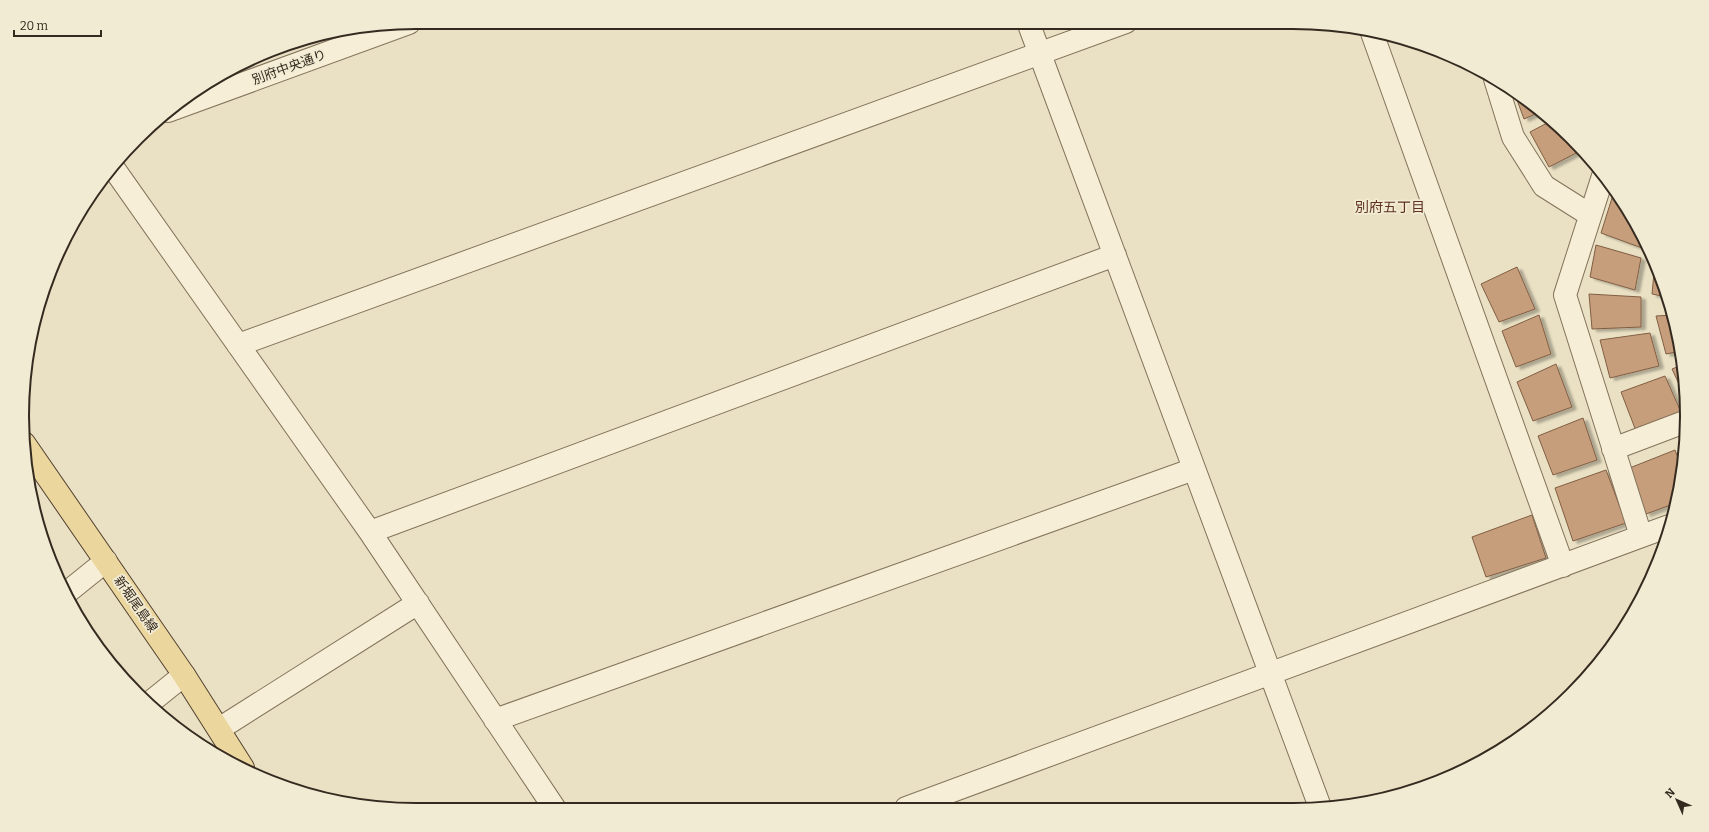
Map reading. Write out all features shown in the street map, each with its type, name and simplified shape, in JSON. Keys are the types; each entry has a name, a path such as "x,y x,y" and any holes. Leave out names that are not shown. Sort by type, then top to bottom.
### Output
{"main road":[{"name":"新堀尾島線","path":"31,453 184,675 238,759"}],"street":[{"path":"1031,29 1318,802"},
{"path":"238,345 1107,29"},
{"name":"別府中央通り","path":"187,104 390,30"},
{"path":"1374,37 1563,566"},
{"path":"1497,87 1514,137 1544,186 1590,216"},
{"path":"116,172 370,532 549,803"},
{"path":"1601,182 1565,295 1641,536"},
{"path":"370,532 1115,255"},
{"path":"1613,449 1680,423"},
{"path":"495,720 1194,469"},
{"path":"920,803 1663,528"},
{"path":"70,590 106,561"},
{"path":"219,729 418,603"},
{"path":"153,700 184,675"}],"building":[{"path":"1517,101 1535,114 1524,119"},
{"path":"1546,124 1577,153 1549,167 1530,132"},
{"path":"1612,198 1641,248 1601,233"},
{"path":"1596,245 1641,258 1635,290 1590,277"},
{"path":"1517,267 1535,309 1499,322 1481,284"},
{"path":"1654,276 1660,296 1652,294"},
{"path":"1589,294 1641,297 1641,327 1592,329"},
{"path":"1539,315 1551,354 1516,367 1502,331"},
{"path":"1667,315 1675,352 1666,354 1656,316"},
{"path":"1650,333 1659,366 1610,378 1600,340"},
{"path":"1556,364 1572,407 1533,421 1517,382"},
{"path":"1677,367 1678,383 1672,369"},
{"path":"1665,376 1680,412 1636,431 1621,392"},
{"path":"1583,418 1597,460 1553,475 1538,436"},
{"path":"1675,450 1678,457 1677,467 1670,505 1646,514 1627,469"},
{"path":"1606,470 1626,523 1573,541 1555,488"},
{"path":"1532,515 1546,558 1486,577 1472,537"}],"district":[{"name":"別府五丁目","path":"1390,207"}]}
